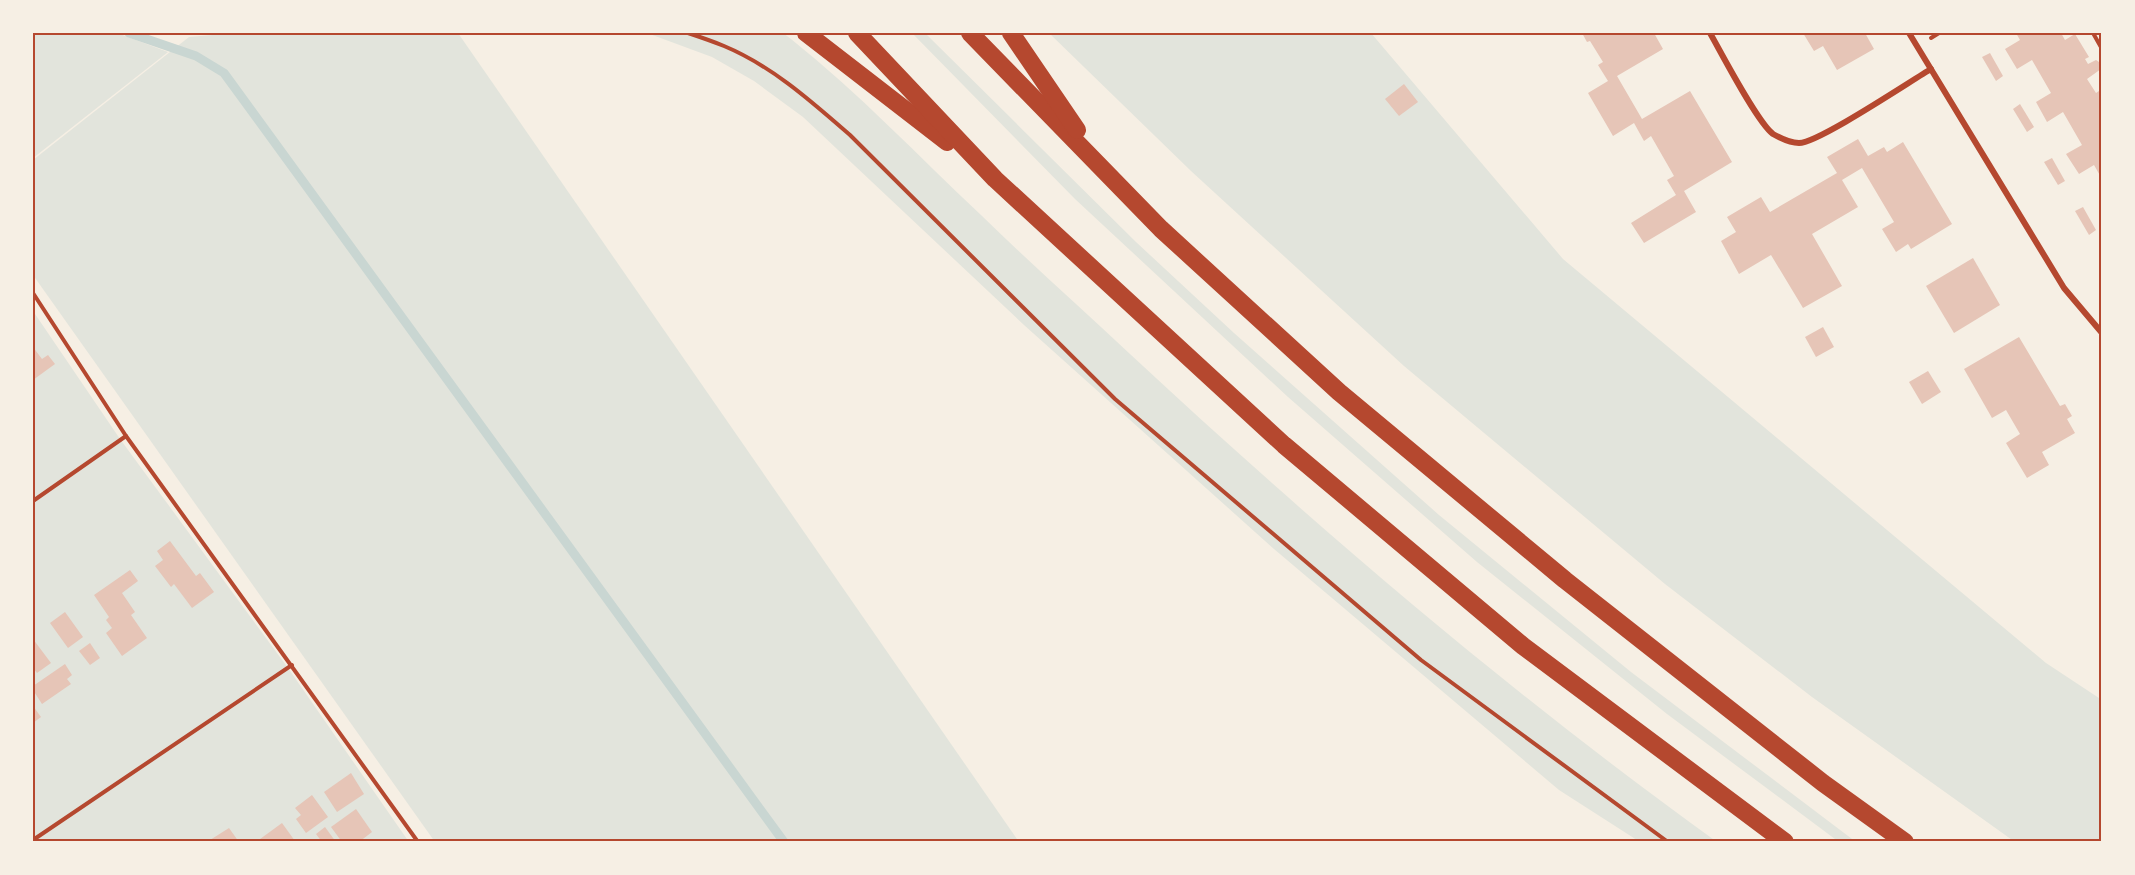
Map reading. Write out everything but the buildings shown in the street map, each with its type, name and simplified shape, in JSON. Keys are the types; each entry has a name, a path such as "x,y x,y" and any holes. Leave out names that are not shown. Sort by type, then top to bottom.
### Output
{"highway":[{"path":"806,33 995,179"},
{"path":"857,33 995,179 1284,445 1523,646 1785,842"},
{"path":"970,33 1161,229 1339,392 1565,580 1823,783 1905,842"},
{"path":"1011,33 1104,169"}],"street":[{"path":"1710,33 1771,132 1784,140 1800,143 1830,129 1931,69"},
{"path":"1909,33 2064,288 2102,332"}],"path":[{"path":"688,33 725,46 775,74 807,97 850,135 1124,406 1421,660 1668,842"},
{"path":"2093,33 2102,49"},
{"path":"33,293 126,436 418,842"},
{"path":"33,501 126,436"},
{"path":"33,840 290,667"}],"shaded area":[{"path":"33,33 117,33 168,52 33,158"},
{"path":"236,33 458,33 1019,842 435,842 33,275 33,160 189,37"},
{"path":"647,33 783,33 791,39 864,103 1200,419 1343,545 1489,668 1717,842 1640,842 1559,790 1274,549 1024,325 803,117 754,81 712,57"},
{"path":"912,33 925,33 1136,242 1234,333 1439,515 1631,672 1856,842 1839,842 1667,714 1477,562 1288,397 1075,199"},
{"path":"1049,33 1371,33 1563,259 2046,663 2102,700 2102,842 2015,842 1812,697 1665,584 1404,366 1191,171"},
{"path":"33,311 120,439 288,668 409,842 33,842"}],"waterway":[{"path":"129,33 196,56 224,73 784,842"}]}
